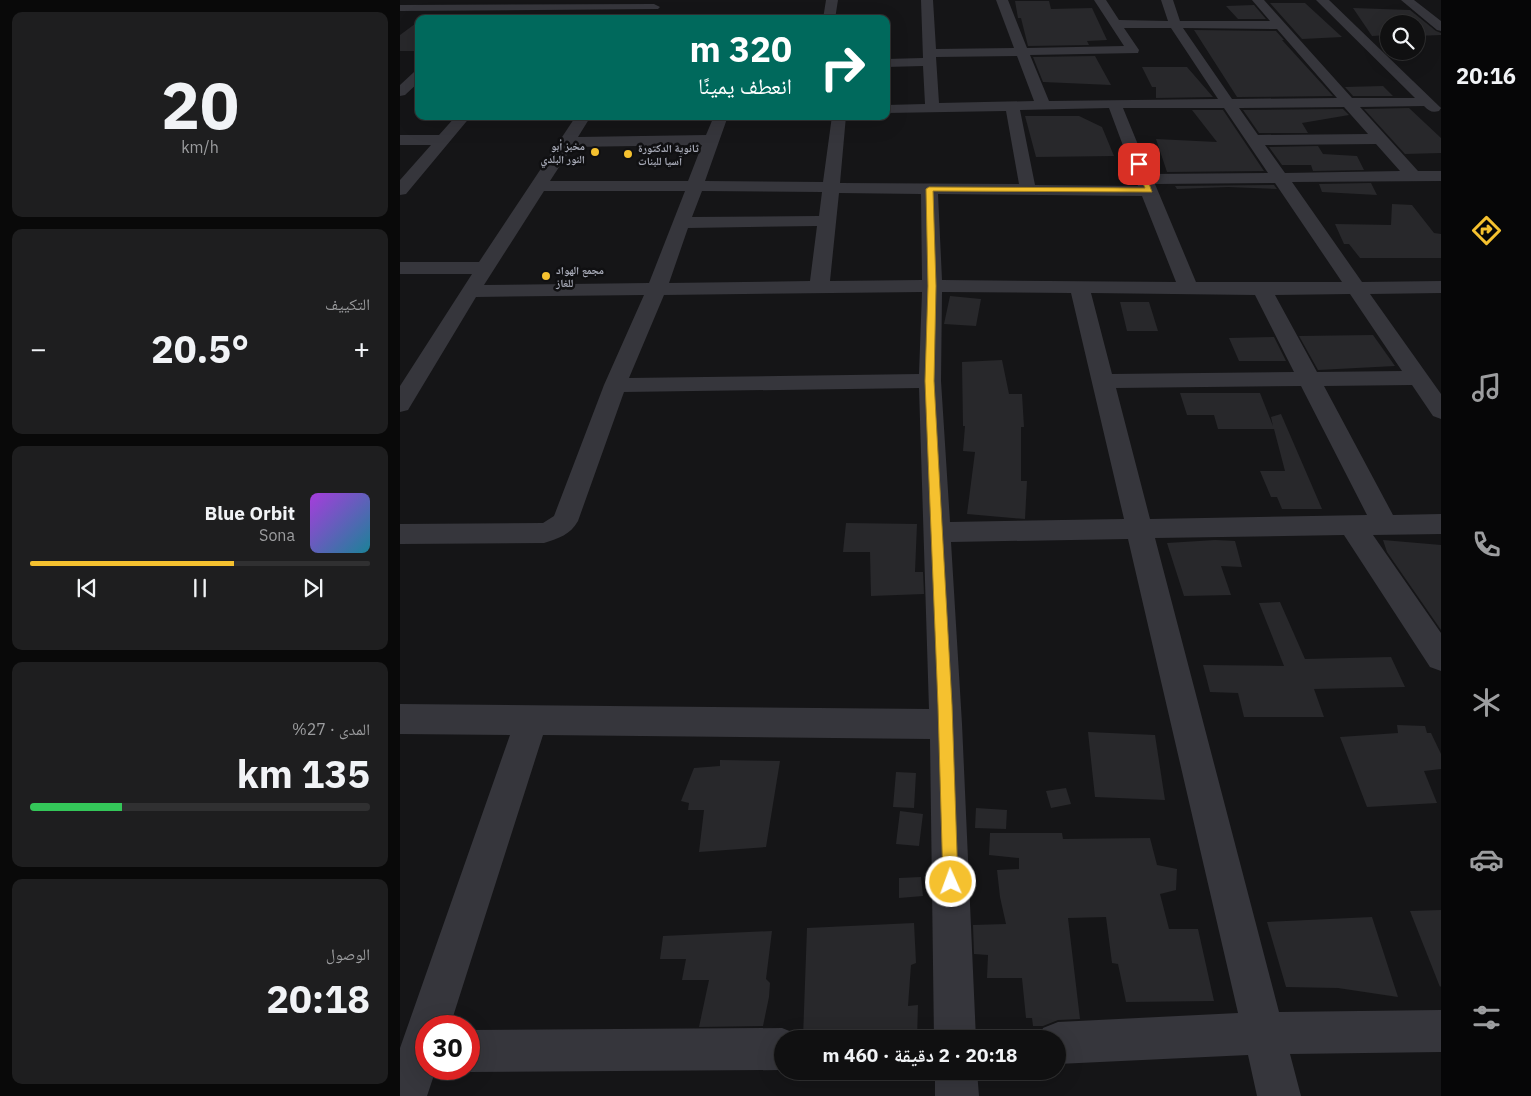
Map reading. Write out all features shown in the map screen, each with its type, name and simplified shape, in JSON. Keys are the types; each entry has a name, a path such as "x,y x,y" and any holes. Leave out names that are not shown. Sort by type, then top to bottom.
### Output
{"street":[{"path":"830,15 832,0"},
{"path":"927,0 932,109"},
{"path":"1002,0 1044,105"},
{"path":"890,62 930,53 1133,50 1100,0"},
{"path":"1167,0 1175,24 1441,411"},
{"path":"1258,0 1414,176"},
{"path":"1322,0 1430,98 1441,115"},
{"path":"1407,0 1435,19 1441,27"},
{"path":"400,8 422,4 657,3"},
{"path":"650,15 657,3"},
{"path":"400,22 422,4"},
{"path":"483,15 494,4"},
{"path":"555,15 565,4"},
{"path":"1117,24 1279,25"},
{"path":"912,44 930,53"},
{"path":"400,71 415,71"},
{"path":"403,99 415,81"},
{"path":"890,109 1012,105 1348,102 1430,98"},
{"path":"1114,104 1188,288"},
{"path":"1012,105 1028,190"},
{"path":"400,190 460,120"},
{"path":"400,405 470,291 581,120"},
{"path":"400,534 544,533 556,529 565,521 615,385 657,288 720,120"},
{"path":"819,288 838,120"},
{"path":"1254,140 1381,139"},
{"path":"400,140 442,140"},
{"path":"566,142 712,140"},
{"path":"538,186 1028,190 1279,177 1441,176"},
{"path":"929,189 932,286 930,381 946,724 955,1030"},
{"path":"681,223 826,221"},
{"path":"400,268 485,268"},
{"path":"470,291 932,286 1262,289 1441,287"},
{"path":"1080,288 1279,1096"},
{"path":"1262,289 1385,524"},
{"path":"400,368 424,367"},
{"path":"1102,381 1418,378"},
{"path":"615,385 930,381"},
{"path":"938,532 1441,524"},
{"path":"1352,526 1441,658"},
{"path":"400,719 946,724"},
{"path":"430,1015 531,720"},
{"path":"1066,1043 1263,1033 1441,1031"},
{"path":"480,1051 774,1049"},
{"path":"405,1096 415,1061"},
{"path":"956,1080 957,1096"}],"building":[{"path":"1015,1 1049,1 1051,9 1092,8 1107,40 1087,41 1089,45 1028,46 1021,18 1018,18"},
{"path":"1270,3 1305,3 1342,37 1302,39"},
{"path":"1254,5 1266,19 1238,19 1226,6"},
{"path":"1353,8 1410,10 1416,15 1380,15 1380,36 1372,36"},
{"path":"1425,22 1441,33 1441,35 1425,36"},
{"path":"415,24 415,51 400,51 400,35"},
{"path":"1194,30 1276,31 1333,96 1237,97"},
{"path":"1095,56 1111,85 1043,82 1033,57"},
{"path":"1142,67 1187,67 1213,97 1156,98 1156,87 1152,87"},
{"path":"1383,86 1393,96 1353,96 1345,87"},
{"path":"1409,108 1441,138 1441,153 1405,154 1364,109"},
{"path":"1343,109 1349,115 1302,123 1308,133 1259,133 1243,110"},
{"path":"1192,110 1223,110 1264,171 1167,172 1156,139 1217,142"},
{"path":"1025,116 1079,116 1102,127 1114,156 1036,157"},
{"path":"1318,146 1323,154 1357,156 1364,170 1313,171 1311,165 1282,165 1269,147"},
{"path":"1371,183 1377,195 1322,192 1319,184"},
{"path":"1274,185 1277,189 1228,187 1177,189 1175,186"},
{"path":"1392,204 1412,205 1434,233 1441,234 1441,258 1360,258 1349,244 1344,244 1335,224 1391,225"},
{"path":"950,296 981,299 976,326 944,324"},
{"path":"1120,302 1149,302 1158,331 1127,331"},
{"path":"1373,335 1395,366 1318,370 1299,336"},
{"path":"1274,337 1286,361 1239,361 1229,338"},
{"path":"1002,360 1009,394 1022,394 1024,427 1021,427 1021,481 1027,481 1025,519 967,514 975,452 963,451 965,426 963,426 962,362"},
{"path":"1180,393 1260,393 1273,426 1271,417 1281,414 1322,509 1282,509 1277,497 1271,497 1260,471 1285,471 1274,429 1218,429 1214,415 1187,415"},
{"path":"846,523 917,524 915,572 923,572 924,594 871,596 870,552 843,552"},
{"path":"1215,540 1235,541 1242,567 1221,566 1231,595 1184,596 1167,543"},
{"path":"1383,540 1441,545 1441,630 1387,552"},
{"path":"1280,602 1305,659 1391,657 1405,687 1314,689 1324,717 1244,717 1238,693 1210,692 1203,665 1284,666 1259,603"},
{"path":"1397,725 1425,726 1427,733 1431,733 1441,754 1441,769 1424,771 1437,803 1367,807 1340,737 1398,733"},
{"path":"1088,732 1155,735 1165,800 1095,797"},
{"path":"720,760 780,761 766,847 699,852 704,810 688,810 689,803 681,801 694,768 720,766"},
{"path":"896,772 916,773 914,808 893,807"},
{"path":"1066,788 1071,804 1051,808 1046,791"},
{"path":"976,808 1007,810 1006,829 975,828"},
{"path":"900,811 923,814 919,846 896,844"},
{"path":"990,833 1062,833 1063,839 1150,838 1157,865 1177,869 1176,890 1160,894 1169,929 1198,929 1214,1001 1126,1002 1118,964 1112,963 1106,917 1068,918 1080,1019 1058,1020 1043,1026 1033,1026 1032,1018 1026,1018 1022,978 987,978 988,955 974,954 973,925 1006,924 997,870 1019,869 1019,858 989,855"},
{"path":"921,877 923,896 899,898 899,878"},
{"path":"1441,910 1441,986 1440,987 1410,911"},
{"path":"1372,917 1398,997 1338,988 1286,987 1267,922"},
{"path":"914,923 916,963 911,965 908,1006 918,1005 917,1030 803,1030 807,928"},
{"path":"772,931 766,979 770,983 769,997 763,1026 699,1027 709,980 682,980 686,959 660,959 663,936"}],"place":[{"name":"مخبز أبو النور البلدي","path":"595,152"},
{"name":"ثانوية الدكتورة آسيا للبنات","path":"628,154"},
{"name":"مجمع الهواد للغاز","path":"546,276"}],"route":[{"path":"951,882 938,532 930,381 932,286 929,189 1150,190 1139,164"}]}
